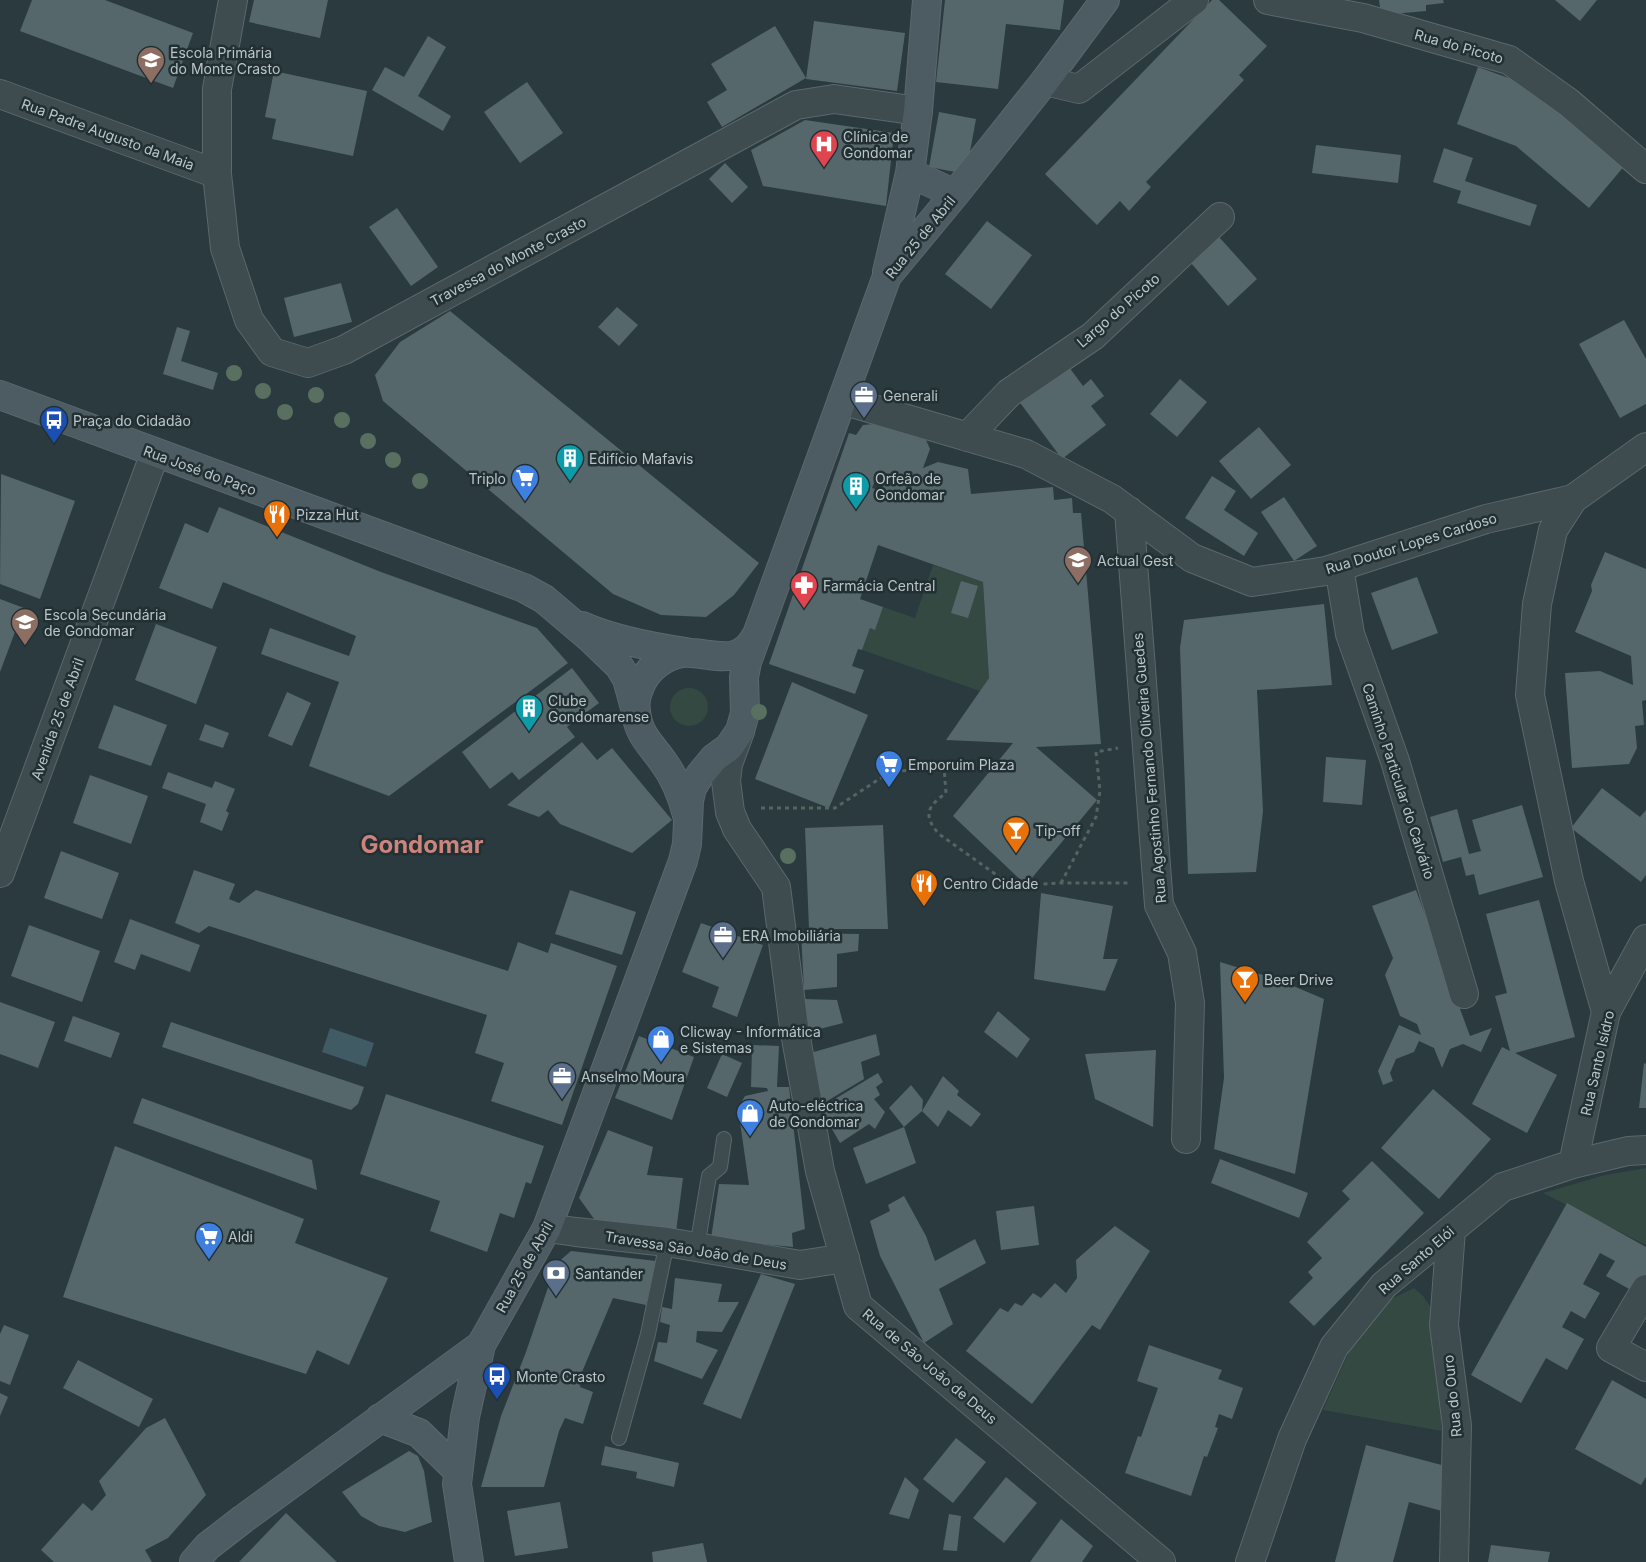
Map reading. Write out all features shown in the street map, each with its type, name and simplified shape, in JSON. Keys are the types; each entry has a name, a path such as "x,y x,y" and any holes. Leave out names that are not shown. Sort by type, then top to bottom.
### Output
{"main road":[{"path":"887,276 910,173 918,111 927,0"},
{"name":"Rua 25 de Abril","path":"194,1562 208,1546 481,1345 547,1228 683,861 687,844 689,801 692,788 714,758 729,747 740,731 745,713 744,676 747,662 887,276 1045,81 1105,0"},
{"path":"910,173 955,194"},
{"name":"Rua José do Paço","path":"0,395 524,588 544,599 619,666 627,679 635,708"},
{"name":"Rua José do Paço","path":"563,615 583,626 606,635 666,649 699,654"},
{"name":"Rua 25 de Abril","path":"688,819 680,790 674,777 646,741 638,725 635,708 638,691 646,676 658,663 673,655 699,654 720,658 738,654 748,647 755,638 761,623"},
{"path":"699,654 723,664 736,677 744,694"},
{"name":"Rua 25 de Abril","path":"652,748 677,762 696,763 714,758"},
{"path":"469,1562 456,1484 465,1416 481,1345"},
{"path":"380,1418 419,1433 458,1471"}],"street":[{"name":"Travessa do Monte Crasto","path":"233,0 217,89 217,174 225,248 249,320 272,352 308,363 352,346 796,105 834,99 918,111"},
{"path":"1045,81 1079,89 1194,0"},
{"name":"Rua do Picoto","path":"1268,0 1362,18 1509,60 1568,102 1646,169"},
{"name":"Rua Padre Augusto da Maia","path":"0,94 217,174"},
{"name":"Largo do Picoto","path":"967,437 1009,393 1093,336 1220,217"},
{"name":"Rua Doutor Lopes Cardoso","path":"842,400 1026,454 1112,498 1192,558 1252,582 1326,571 1486,519 1573,499 1646,447"},
{"name":"Avenida 25 de Abril","path":"0,873 155,453"},
{"path":"1573,499 1553,530 1537,604 1530,695 1569,882 1606,1012"},
{"name":"Rua Agostinho Fernando Oliveira Guedes","path":"1129,512 1158,905 1182,953 1190,1003 1186,1139"},
{"name":"Caminho Particular do Calvário","path":"1339,567 1350,634 1396,761 1464,994"},
{"name":"Rua de São João de Deus","path":"740,731 728,764 726,781 730,812 737,829 776,887 794,1027 820,1171 858,1306 1161,1562"},
{"name":"Rua Santo Isídro","path":"1574,1164 1606,1012 1646,939"},
{"name":"Rua Santo Elói","path":"1250,1562 1292,1439 1334,1347 1384,1285 1503,1187 1574,1164 1628,1151 1646,1150"},
{"name":"Travessa São João de Deus","path":"547,1228 667,1242 800,1265 844,1258"},
{"name":"Rua do Ouro","path":"1451,1230 1444,1325 1457,1426 1454,1562"},
{"path":"1646,1289 1610,1348 1646,1367"}],"lane":[{"path":"697,1247 709,1176 720,1167 724,1139"},
{"path":"619,1438 648,1334 667,1242"}],"path":[{"path":"1061,883 1096,817 1100,791 1096,752 1147,743"},
{"path":"756,808 835,808 890,772 944,768 946,793 934,802 929,809 928,817 932,826 939,834 1012,886 1061,883 1157,883"}],"green space":[{"path":"933,565 983,582 989,678 980,691 862,650 870,628 883,607 915,618"},
{"path":"689,688 702,694 708,707 702,720 689,726 676,720 670,707 676,694"},
{"path":"1646,1168 1646,1245 1543,1193 1605,1175"},
{"path":"1414,1288 1423,1296 1434,1312 1442,1431 1323,1410 1356,1336 1393,1298"}],"water":[{"path":"330,1028 374,1043 366,1067 322,1052"}],"building":[{"path":"32,0 105,0 193,33 173,88 20,31"},
{"path":"254,0 328,0 320,38 249,22"},
{"path":"945,0 1064,0 1060,30 1006,24 998,89 936,82"},
{"path":"1212,0 1219,0 1267,46 1239,75 1244,80 1146,182 1151,187 1129,211 1120,201 1097,225 1045,174"},
{"path":"1379,0 1443,0 1444,3 1426,5 1426,11 1381,15"},
{"path":"1555,0 1597,0 1580,21"},
{"path":"814,21 905,33 897,91 806,79"},
{"path":"775,26 806,78 722,127 707,102 727,90 711,64"},
{"path":"428,36 446,47 418,96 451,116 443,131 372,90 385,67 404,77"},
{"path":"1478,67 1556,95 1631,158 1589,208 1516,146 1457,124"},
{"path":"274,71 367,91 353,156 272,139 276,119 265,117"},
{"path":"527,82 563,133 520,163 484,112"},
{"path":"939,112 976,119 966,174 929,167"},
{"name":"Clínica de Gondomar","path":"805,120 894,133 886,206 763,186 751,150"},
{"path":"1316,145 1401,155 1398,183 1312,173"},
{"path":"1444,148 1473,158 1465,181 1537,205 1530,226 1457,203 1461,191 1433,182"},
{"path":"725,163 748,187 732,203 709,179"},
{"path":"397,208 438,267 411,286 369,227"},
{"path":"987,221 1032,255 991,309 945,274"},
{"path":"1219,237 1257,279 1228,306 1191,263"},
{"path":"341,283 352,322 294,337 284,298"},
{"path":"617,307 638,325 619,346 598,327"},
{"name":"Edifício Mafavis","path":"450,311 759,563 734,595 706,617 661,615 613,594 383,401 375,375 400,342"},
{"path":"1624,320 1646,359 1646,404 1620,418 1579,344"},
{"path":"177,327 190,331 181,361 218,373 213,390 163,374"},
{"path":"1066,363 1083,386 1091,379 1104,396 1091,406 1106,425 1062,459 1018,400"},
{"path":"1180,379 1207,402 1177,437 1150,414"},
{"path":"875,421 920,435 919,438 926,440 930,449 923,468 938,462 968,469 971,494 1053,487 1054,500 1072,498 1073,513 1081,513 1101,744 1036,747 1097,800 1026,885 953,816 1013,743 946,740 989,678 983,582 878,545 860,599 883,607 875,630 870,628 862,650 858,649 852,666 864,670 855,694 769,664 849,433 856,435 863,425 874,424","holes":["878,474 893,479 883,484 882,491 872,488"]},
{"path":"1259,427 1291,465 1251,499 1219,461"},
{"path":"1,474 75,501 40,599 0,584"},
{"path":"1212,476 1236,491 1224,510 1258,533 1244,556 1185,518"},
{"path":"1284,497 1317,546 1294,561 1261,512"},
{"path":"219,507 381,572 537,628 568,663 389,796 309,766 339,682 261,654 270,628 349,656 356,636 223,582 212,609 159,588 185,523 208,533"},
{"path":"1605,552 1646,569 1646,700 1642,701 1644,725 1635,726 1637,748 1629,764 1572,768 1565,673 1600,671 1633,685 1631,656 1575,632 1592,591 1591,585"},
{"path":"1417,577 1438,633 1392,650 1371,593"},
{"path":"961,581 978,586 968,618 951,613"},
{"path":"0,599 24,608 0,672"},
{"path":"1324,604 1332,685 1257,690 1263,811 1256,872 1188,874 1180,648 1184,620"},
{"path":"156,624 217,647 196,704 135,680"},
{"name":"Clube Gondomarense","path":"572,668 599,703 567,727 575,737 519,780 512,772 490,789 462,752"},
{"path":"792,682 868,715 829,808 755,779"},
{"path":"287,692 311,703 292,746 268,736"},
{"path":"114,705 167,725 151,766 98,748"},
{"path":"205,724 229,733 223,748 199,740"},
{"path":"582,742 597,760 612,748 672,820 632,853 560,824 548,810 539,817 507,805"},
{"path":"1326,757 1366,760 1362,805 1323,802"},
{"path":"168,772 212,788 215,781 235,789 226,811 229,813 222,831 200,822 206,804 162,788"},
{"path":"90,775 148,796 131,844 73,823"},
{"path":"1602,788 1640,817 1646,810 1646,875 1641,882 1571,828"},
{"path":"1522,805 1543,877 1479,895 1474,874 1466,876 1461,857 1443,862 1430,817 1457,809 1469,854 1481,851 1472,820"},
{"path":"883,825 888,929 809,929 805,828"},
{"path":"61,851 119,873 102,919 44,898"},
{"path":"194,870 235,884 229,899 239,903 256,890 508,971 518,942 548,953 551,943 617,966 562,1125 491,1101 504,1063 475,1053 487,1015 209,926 199,933 175,923"},
{"path":"570,890 636,912 622,955 555,934"},
{"path":"1416,890 1470,1036 1492,1028 1481,1052 1463,1044 1450,1049 1442,1068 1434,1048 1419,1041 1414,1052 1396,1059 1390,1073 1393,1081 1383,1085 1378,1071 1399,1025 1421,1035 1417,1024 1400,1016 1385,975 1393,958 1372,906"},
{"path":"1041,893 1113,906 1103,959 1118,959 1105,991 1034,979"},
{"path":"1539,900 1575,1037 1515,1053 1557,1075 1527,1133 1472,1104 1502,1047 1510,1051 1495,996 1507,993 1486,914"},
{"path":"130,919 200,945 190,972 141,954 135,970 114,962"},
{"name":"ERA Imobiliária","path":"701,923 763,945 737,1017 712,1007 719,987 682,972"},
{"path":"29,925 100,951 82,1002 11,976"},
{"path":"801,933 859,934 858,951 837,954 837,987 804,990"},
{"path":"1220,962 1279,980 1324,999 1295,1174 1214,1149 1224,1078"},
{"path":"804,999 837,1000 843,1023 808,1032"},
{"path":"0,1002 55,1022 38,1068 0,1054"},
{"path":"998,1011 1030,1039 1017,1058 984,1032"},
{"path":"73,1016 120,1033 111,1058 64,1041"},
{"path":"171,1022 364,1087 358,1104 351,1110 162,1047"},
{"path":"876,1034 880,1055 861,1062 864,1079 817,1107 807,1054"},
{"path":"639,1036 694,1057 672,1120 615,1098"},
{"path":"752,1045 779,1046 777,1087 789,1087 805,1229 792,1233 793,1247 711,1239 719,1184 749,1185 738,1108 745,1096 768,1091 767,1088 751,1087"},
{"path":"1156,1050 1153,1127 1095,1099 1085,1054"},
{"path":"722,1054 742,1063 727,1097 707,1088"},
{"path":"1644,1063 1646,1064 1646,1108 1639,1108"},
{"path":"878,1073 883,1082 876,1087 880,1095 874,1099 885,1112 875,1129 869,1124 840,1143 820,1108"},
{"path":"943,1076 959,1091 957,1095 981,1114 971,1127 948,1110 938,1127 922,1111"},
{"path":"911,1085 923,1100 922,1111 904,1127 889,1108"},
{"path":"1433,1089 1491,1139 1439,1199 1381,1148"},
{"path":"386,1094 544,1146 531,1184 526,1182 514,1218 500,1213 487,1252 430,1231 440,1201 360,1174"},
{"path":"142,1098 312,1160 317,1190 133,1123"},
{"path":"904,1127 916,1163 866,1184 853,1148"},
{"path":"608,1130 653,1147 647,1175 683,1178 676,1232 597,1223 579,1198"},
{"name":"Aldi","path":"115,1146 304,1219 295,1243 388,1278 349,1365 317,1350 306,1374 63,1297"},
{"path":"1220,1159 1308,1193 1299,1218 1211,1183"},
{"path":"1372,1161 1424,1213 1314,1326 1289,1302 1313,1278 1308,1272 1322,1258 1307,1242 1350,1199 1342,1191"},
{"path":"904,1196 926,1236 935,1261 975,1239 986,1263 939,1289 953,1324 924,1343 880,1256 870,1221 890,1211 888,1205"},
{"path":"1567,1203 1646,1247 1646,1279 1638,1294 1606,1276 1615,1261 1600,1253 1583,1284 1600,1293 1585,1319 1571,1311 1562,1327 1584,1339 1567,1370 1546,1358 1521,1403 1471,1375"},
{"path":"1034,1206 1039,1245 1001,1250 996,1211"},
{"path":"1115,1226 1150,1251 1100,1330 1092,1325 1032,1404 966,1351 1000,1308 1008,1312 1015,1303 1022,1306 1033,1293 1041,1298 1055,1283 1066,1293 1077,1278 1076,1260"},
{"path":"571,1251 656,1261 646,1305 613,1298 582,1372 580,1387 593,1392 583,1424 565,1418 559,1431 544,1487 481,1487 501,1416 526,1352 556,1264"},
{"path":"761,1274 795,1284 741,1419 703,1404"},
{"path":"675,1278 722,1284 718,1302 739,1302 722,1332 697,1331 696,1342 718,1350 702,1379 654,1361 658,1342 667,1343 670,1325 660,1322 662,1307 672,1309"},
{"path":"4,1325 29,1335 10,1385 0,1381 0,1334"},
{"path":"1149,1345 1222,1370 1218,1379 1243,1388 1232,1419 1219,1414 1215,1427 1218,1428 1207,1457 1204,1456 1191,1496 1125,1473 1138,1436 1141,1437 1158,1388 1137,1381"},
{"path":"78,1360 153,1399 139,1427 63,1388"},
{"path":"1612,1380 1646,1399 1646,1477 1641,1485 1575,1449"},
{"path":"0,1393 8,1397 0,1416"},
{"path":"165,1418 206,1495 168,1538 145,1550 152,1562 54,1562 41,1550 83,1503 92,1511 106,1495 99,1481 146,1428"},
{"path":"956,1438 986,1462 953,1503 923,1479"},
{"path":"1366,1445 1453,1468 1442,1511 1409,1502 1393,1562 1335,1562"},
{"path":"605,1446 679,1463 674,1487 636,1478 637,1472 601,1465"},
{"path":"409,1451 418,1456 424,1471 432,1522 405,1532 379,1526 361,1516 342,1492"},
{"path":"905,1477 919,1490 909,1519 889,1514"},
{"path":"1006,1477 1037,1503 1004,1543 973,1518"},
{"path":"560,1502 568,1548 515,1556 507,1511"},
{"path":"286,1513 337,1562 239,1562"},
{"path":"949,1514 961,1516 957,1551 943,1550"},
{"path":"1061,1519 1093,1546 1082,1562 1030,1562"},
{"path":"703,1543 707,1562 653,1562 652,1552"},
{"path":"1491,1545 1550,1552 1548,1562 1488,1562"}],"place":[{"name":"Escola Primária do Monte Crasto","path":"151,84"},
{"name":"Clínica de Gondomar","path":"824,168"},
{"name":"Generali","path":"864,419"},
{"name":"Praça do Cidadão","path":"54,444"},
{"name":"Edifício Mafavis","path":"570,482"},
{"name":"Triplo","path":"525,502"},
{"name":"Orfeão de Gondomar","path":"856,510"},
{"name":"Pizza Hut","path":"277,538"},
{"name":"Actual Gest","path":"1078,584"},
{"name":"Farmácia Central","path":"804,609"},
{"name":"Escola Secundária de Gondomar","path":"25,646"},
{"name":"Clube Gondomarense","path":"529,732"},
{"name":"Emporuim Plaza","path":"889,788"},
{"name":"Tip-off","path":"1016,854"},
{"name":"Centro Cidade","path":"924,907"},
{"name":"ERA Imobiliária","path":"723,959"},
{"name":"Beer Drive","path":"1245,1003"},
{"name":"Clicway - Informática e Sistemas","path":"661,1063"},
{"name":"Anselmo Moura","path":"562,1100"},
{"name":"Auto-eléctrica de Gondomar","path":"750,1137"},
{"name":"Aldi","path":"209,1260"},
{"name":"Santander","path":"556,1297"},
{"name":"Monte Crasto","path":"497,1400"}],"district":[{"name":"Gondomar","path":"422,844"}]}
